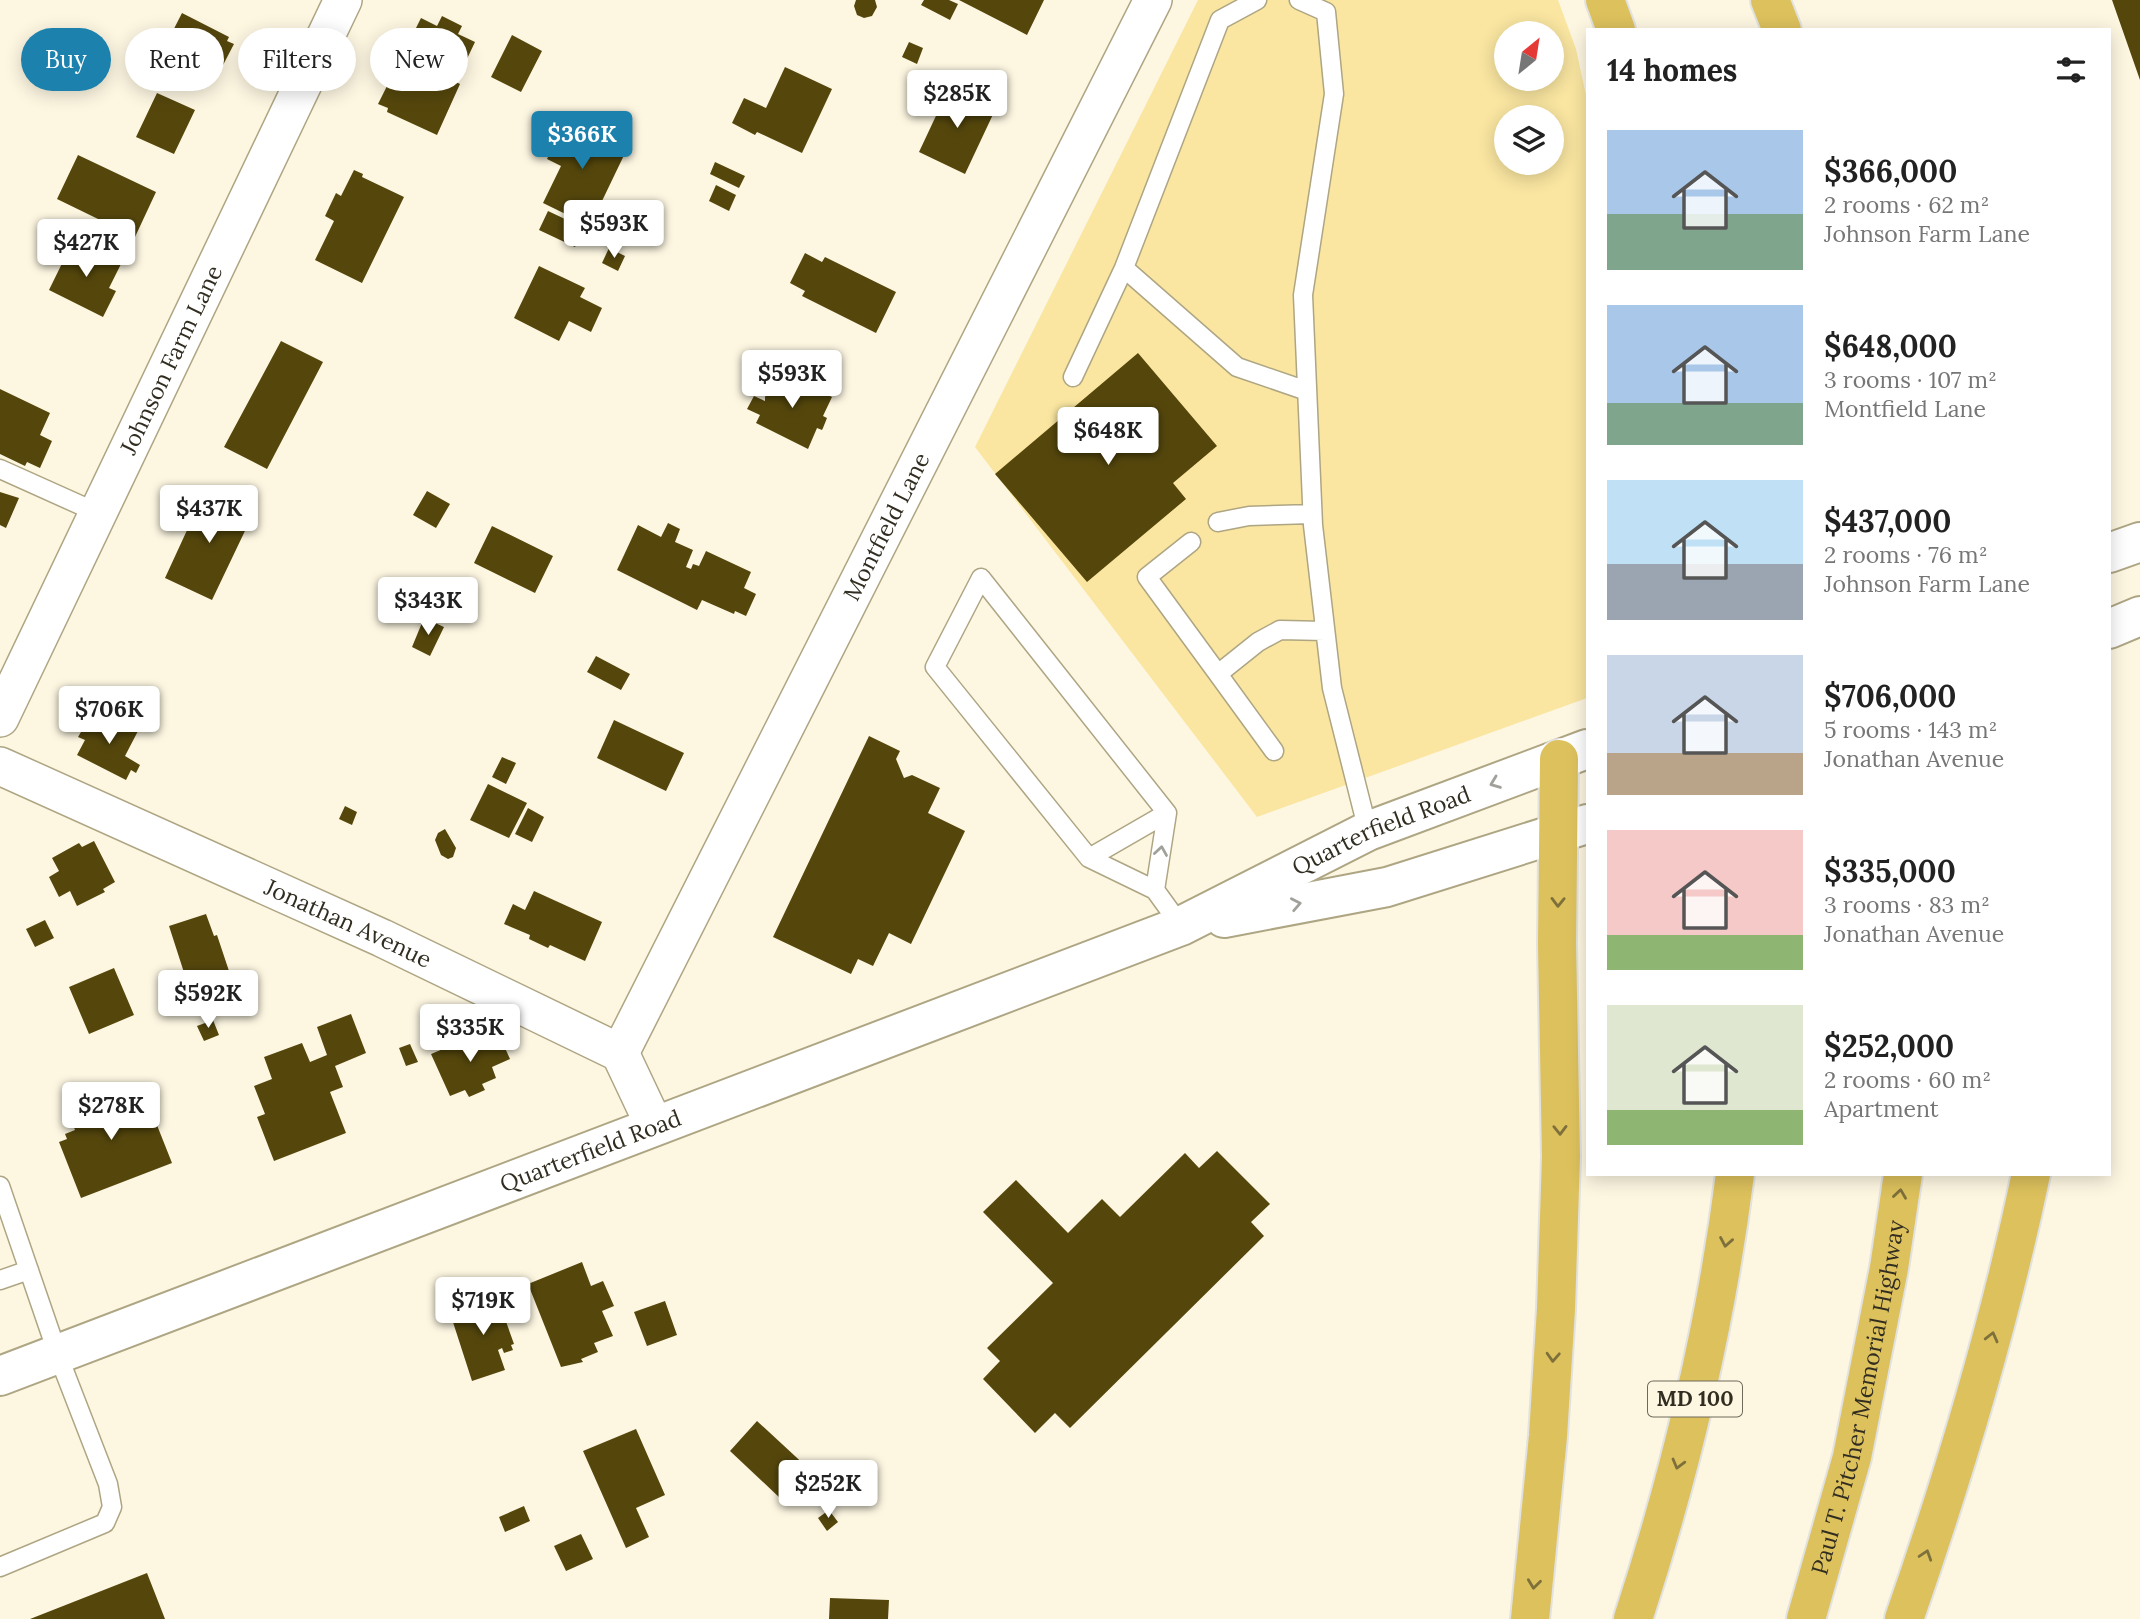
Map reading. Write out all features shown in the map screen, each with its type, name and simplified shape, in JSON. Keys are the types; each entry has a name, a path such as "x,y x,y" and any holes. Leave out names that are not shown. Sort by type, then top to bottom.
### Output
{"highway":[{"path":"1605,0 1615,28"},
{"path":"1770,0 1781,28"},
{"path":"1530,1619 1548,1436 1557,1296 1561,1157 1557,944 1573,829 1573,754"},
{"name":"MD 100","path":"1633,1619 1693,1409 1727,1238 1735,1176"},
{"name":"Paul T. Pitcher Memorial Highway","path":"1806,1619 1852,1457 1889,1268 1903,1176"},
{"path":"1904,1619 1975,1405 2031,1176"}],"main road":[{"path":"2111,553 2140,542"},
{"path":"2111,628 2140,616"},
{"name":"Quarterfield Road","path":"0,1376 1181,926 1368,831 1573,754"},
{"name":"Quarterfield Road","path":"1181,926 1387,887 1573,829"}],"street":[{"name":"Johnson Farm Lane","path":"0,718 343,0"},
{"name":"Montfield Lane","path":"620,1053 1153,0"},
{"name":"Jonathan Avenue","path":"0,766 382,938 620,1053"},
{"path":"620,1053 654,1125"}],"lane":[{"path":"1073,377 1124,268 1220,20 1256,0"},
{"path":"1300,0 1325,12 1334,94 1303,295 1312,514 1332,688 1368,831"},
{"path":"1124,268 1237,367 1307,391"},
{"path":"0,469 99,513"},
{"path":"1218,522 1249,516 1312,514"},
{"path":"1191,542 1147,577 1274,751"},
{"path":"1155,890 1167,813 981,578 935,667 1089,858 1155,890 1181,926"},
{"path":"1218,674 1258,642 1280,629 1325,631"},
{"path":"1089,858 1167,813"},
{"path":"0,1186 58,1354 108,1484 112,1507 105,1523 0,1567"},
{"path":"0,1280 29,1270"}],"shaded area":[{"path":"1198,0 1558,0 1576,49 1586,95 1586,698 1257,817 975,447"}],"building":[{"path":"856,0 875,0 877,7 872,16 864,18 857,15 854,6"},
{"path":"924,0 949,0 958,4 950,20 921,5"},
{"path":"959,0 1044,0 1027,35"},
{"path":"2112,0 2140,0 2140,80"},
{"path":"182,13 211,28 174,28"},
{"path":"442,16 462,26 416,28 421,18 437,26"},
{"path":"224,34 229,37 227,41 234,44 224,63"},
{"path":"512,35 542,51 521,92 491,77"},
{"path":"468,39 475,42 468,57"},
{"path":"909,42 923,48 917,64 902,57"},
{"path":"785,67 832,89 802,153 732,123 744,98 766,108"},
{"path":"950,86 996,108 965,174 919,152"},
{"path":"384,91 457,91 437,135 387,112 388,108 378,104"},
{"path":"157,93 195,110 174,154 136,137"},
{"path":"568,117 627,149 590,226 543,203 561,166 547,159"},
{"path":"78,155 156,192 135,237 57,199"},
{"path":"715,162 745,176 739,188 710,174"},
{"path":"354,170 363,174 362,177 404,197 362,283 315,260 334,221 325,216 336,193 341,196"},
{"path":"716,185 736,195 729,211 709,201"},
{"path":"548,211 584,228 575,247 539,230"},
{"path":"73,241 121,264 109,288 116,291 103,317 49,290"},
{"path":"609,248 625,256 618,271 602,263"},
{"path":"805,253 822,262 825,257 896,292 876,333 802,296 805,291 790,283"},
{"path":"539,266 585,288 580,297 602,308 591,332 569,321 559,341 514,318"},
{"path":"281,341 323,362 267,469 224,447"},
{"path":"1138,353 1217,446 1173,483 1186,499 1087,582 995,474"},
{"path":"777,371 832,397 823,416 827,418 823,428 817,428 808,449 756,423 760,415 747,409 754,396 765,401"},
{"path":"0,389 50,413 40,435 52,441 40,468 27,462 25,466 0,454"},
{"path":"206,489 254,512 212,600 165,578"},
{"path":"427,491 450,504 436,528 413,515"},
{"path":"0,492 19,498 6,528 0,525"},
{"path":"668,523 680,529 675,542 693,550 686,567 691,569 693,564 699,566 706,551 751,572 744,588 756,594 746,616 735,611 734,614 702,600 697,610 617,570 638,525 661,537"},
{"path":"492,526 553,556 535,593 474,563"},
{"path":"424,618 444,627 430,656 412,647"},
{"path":"596,656 630,674 621,690 587,672"},
{"path":"99,712 138,731 125,756 140,765 136,773 131,770 126,780 77,755 85,740 78,737 84,727 90,730"},
{"path":"614,720 684,753 666,791 597,758"},
{"path":"869,736 900,751 896,759 904,778 912,775 940,788 928,813 965,831 911,944 889,933 873,966 858,959 851,974 773,937"},
{"path":"502,757 516,763 506,784 492,777"},
{"path":"488,784 527,803 509,838 470,820"},
{"path":"345,806 357,812 352,825 339,819"},
{"path":"528,808 544,817 532,842 515,834"},
{"path":"445,829 456,848 453,857 448,859 441,855 435,840 438,833"},
{"path":"94,841 115,882 103,889 105,892 77,906 70,891 59,897 49,877 59,871 52,858 79,843 82,847"},
{"path":"534,891 602,922 585,961 550,945 548,948 529,939 530,935 504,924 513,904 525,910"},
{"path":"206,914 214,936 217,935 230,974 189,988 169,926"},
{"path":"45,920 54,938 35,947 26,929"},
{"path":"114,968 134,1015 89,1034 69,987"},
{"path":"351,1014 366,1053 335,1066 343,1087 330,1092 346,1133 274,1161 257,1117 265,1114 254,1086 272,1079 264,1057 302,1043 310,1062 327,1055 317,1027"},
{"path":"213,1020 219,1035 204,1041 197,1026"},
{"path":"479,1034 483,1044 500,1037 510,1059 492,1067 496,1078 482,1084 485,1090 469,1097 465,1090 450,1096 431,1054"},
{"path":"410,1044 418,1062 406,1066 399,1048"},
{"path":"119,1085 129,1113 149,1105 172,1163 81,1198 59,1142 67,1139 65,1134 75,1130 65,1105"},
{"path":"1217,1151 1270,1204 1251,1222 1264,1236 1070,1428 1055,1413 1035,1433 983,1379 1000,1361 987,1348 1053,1283 983,1212 1016,1180 1068,1233 1102,1199 1120,1217 1185,1153 1199,1168"},
{"path":"582,1262 591,1286 603,1281 614,1306 602,1311 613,1336 594,1343 598,1352 581,1359 583,1362 561,1367 528,1284"},
{"path":"479,1298 482,1305 498,1299 514,1344 511,1345 513,1350 504,1353 502,1348 498,1350 505,1370 472,1381 451,1316 465,1311 463,1303"},
{"path":"665,1301 677,1335 647,1346 634,1312"},
{"path":"757,1421 809,1469 781,1499 730,1451"},
{"path":"636,1429 665,1495 636,1508 649,1537 626,1548 583,1451"},
{"path":"524,1506 530,1521 505,1532 499,1517"},
{"path":"829,1510 838,1522 827,1531 818,1518"},
{"path":"581,1534 593,1559 566,1571 554,1546"},
{"path":"147,1573 165,1619 30,1619"},
{"path":"830,1598 889,1600 888,1619 829,1619"}]}
